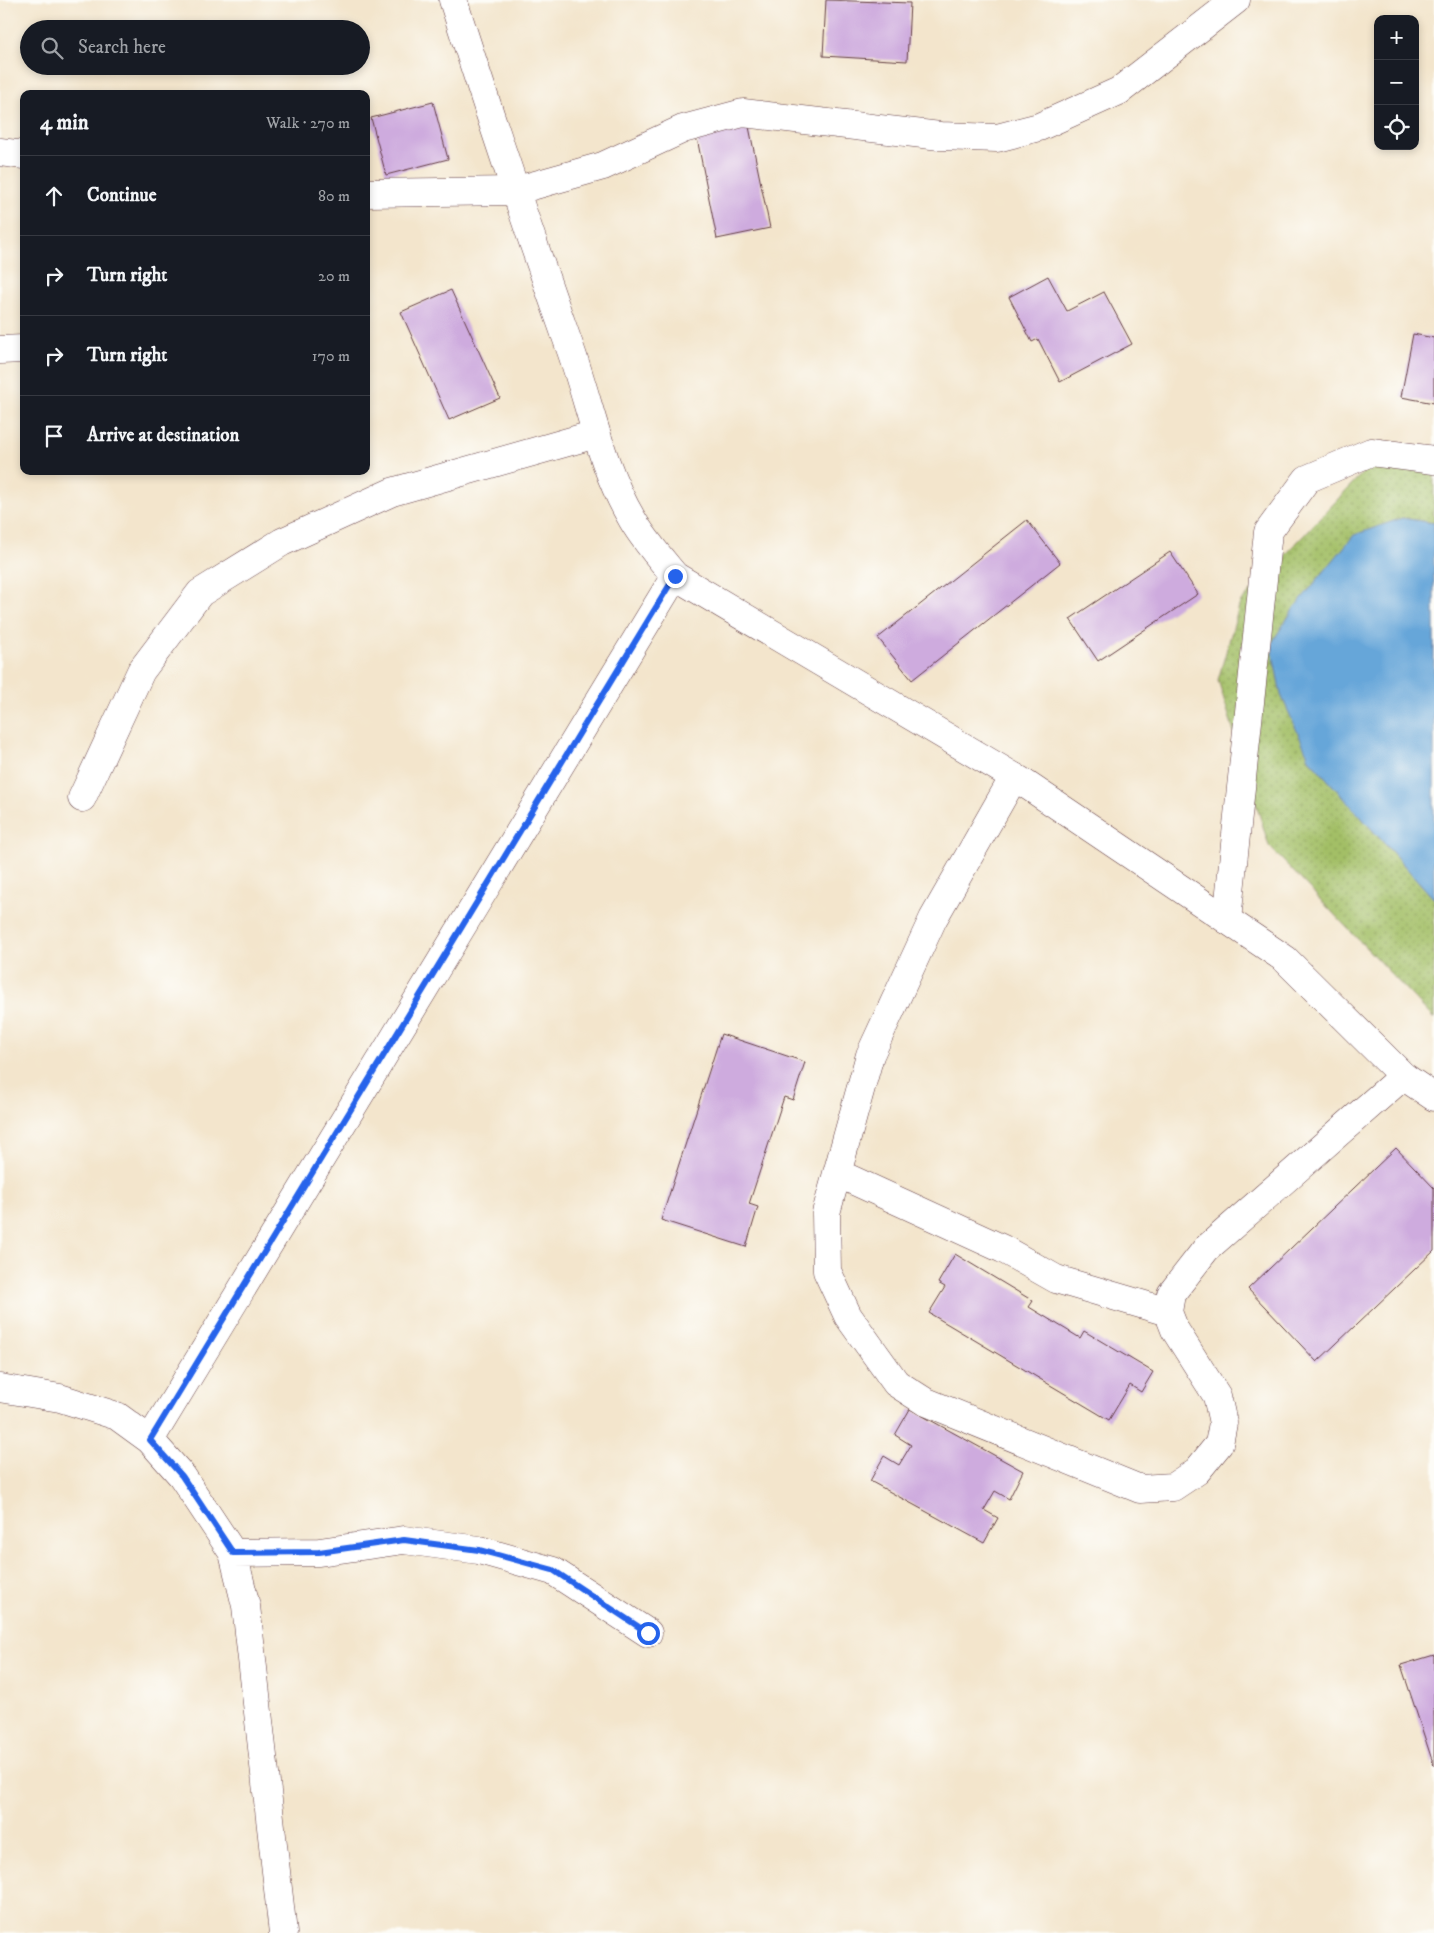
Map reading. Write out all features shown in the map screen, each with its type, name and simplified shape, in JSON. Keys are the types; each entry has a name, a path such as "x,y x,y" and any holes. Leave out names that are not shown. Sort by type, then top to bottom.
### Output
{"street":[{"path":"452,0 514,191 573,356 596,434 611,476 632,519 648,544 675,576 1014,777 1285,959 1402,1076 1434,1097"},
{"path":"370,194 514,191 603,166 683,129 743,113 940,136 997,138 1039,128 1119,91 1236,0"},
{"path":"0,152 20,155"},
{"path":"0,350 20,349"},
{"path":"82,798 141,671 200,593 282,542 392,492 596,434"},
{"path":"1227,920 1268,532 1307,479 1371,452 1434,460"},
{"path":"150,1440 675,576"},
{"path":"1014,777 932,919 870,1055 826,1213 827,1270 848,1316 896,1383 924,1401 1140,1489 1173,1486 1197,1471 1219,1444 1223,1424 1217,1396 1176,1330 1168,1312 1172,1294 1206,1249 1402,1076"},
{"path":"837,1172 1003,1249 1056,1279 1168,1312"},
{"path":"0,1388 60,1398 116,1416 150,1440 182,1476 233,1553 246,1606 283,1933"},
{"path":"233,1553 319,1552 404,1540 479,1550 553,1570 648,1633"}],"green space":[{"path":"1369,466 1434,472 1434,523 1402,518 1310,760 1434,899 1434,1019 1269,846 1218,680 1240,603"}],"water":[{"path":"1402,518 1434,523 1434,899 1310,760 1281,695 1271,644 1294,608 1354,535"}],"building":[{"path":"826,0 910,3 907,61 823,56"},
{"path":"433,102 448,159 386,175 371,118"},
{"path":"748,122 770,228 717,239 696,133"},
{"path":"1048,276 1067,311 1104,292 1132,344 1060,382 1038,339 1032,342 1009,297"},
{"path":"451,290 500,398 449,420 401,312"},
{"path":"1413,334 1434,338 1434,403 1401,397"},
{"path":"1027,520 1060,563 912,680 878,638"},
{"path":"1170,552 1198,594 1098,661 1070,619"},
{"path":"721,1034 805,1062 793,1100 784,1097 749,1204 758,1207 746,1247 661,1220"},
{"path":"1396,1148 1434,1188 1434,1251 1317,1362 1248,1289"},
{"path":"955,1254 1033,1301 1029,1307 1080,1338 1084,1331 1153,1372 1141,1392 1130,1385 1109,1420 929,1313 945,1287 938,1283"},
{"path":"910,1409 1023,1471 1009,1499 995,1491 984,1510 998,1518 984,1543 870,1481 884,1456 899,1465 911,1445 895,1435"},
{"path":"1434,1655 1434,1766 1401,1665"}],"route":[{"path":"648,1633 553,1570 479,1550 404,1540 319,1552 233,1553 182,1476 150,1440 675,576"}]}
